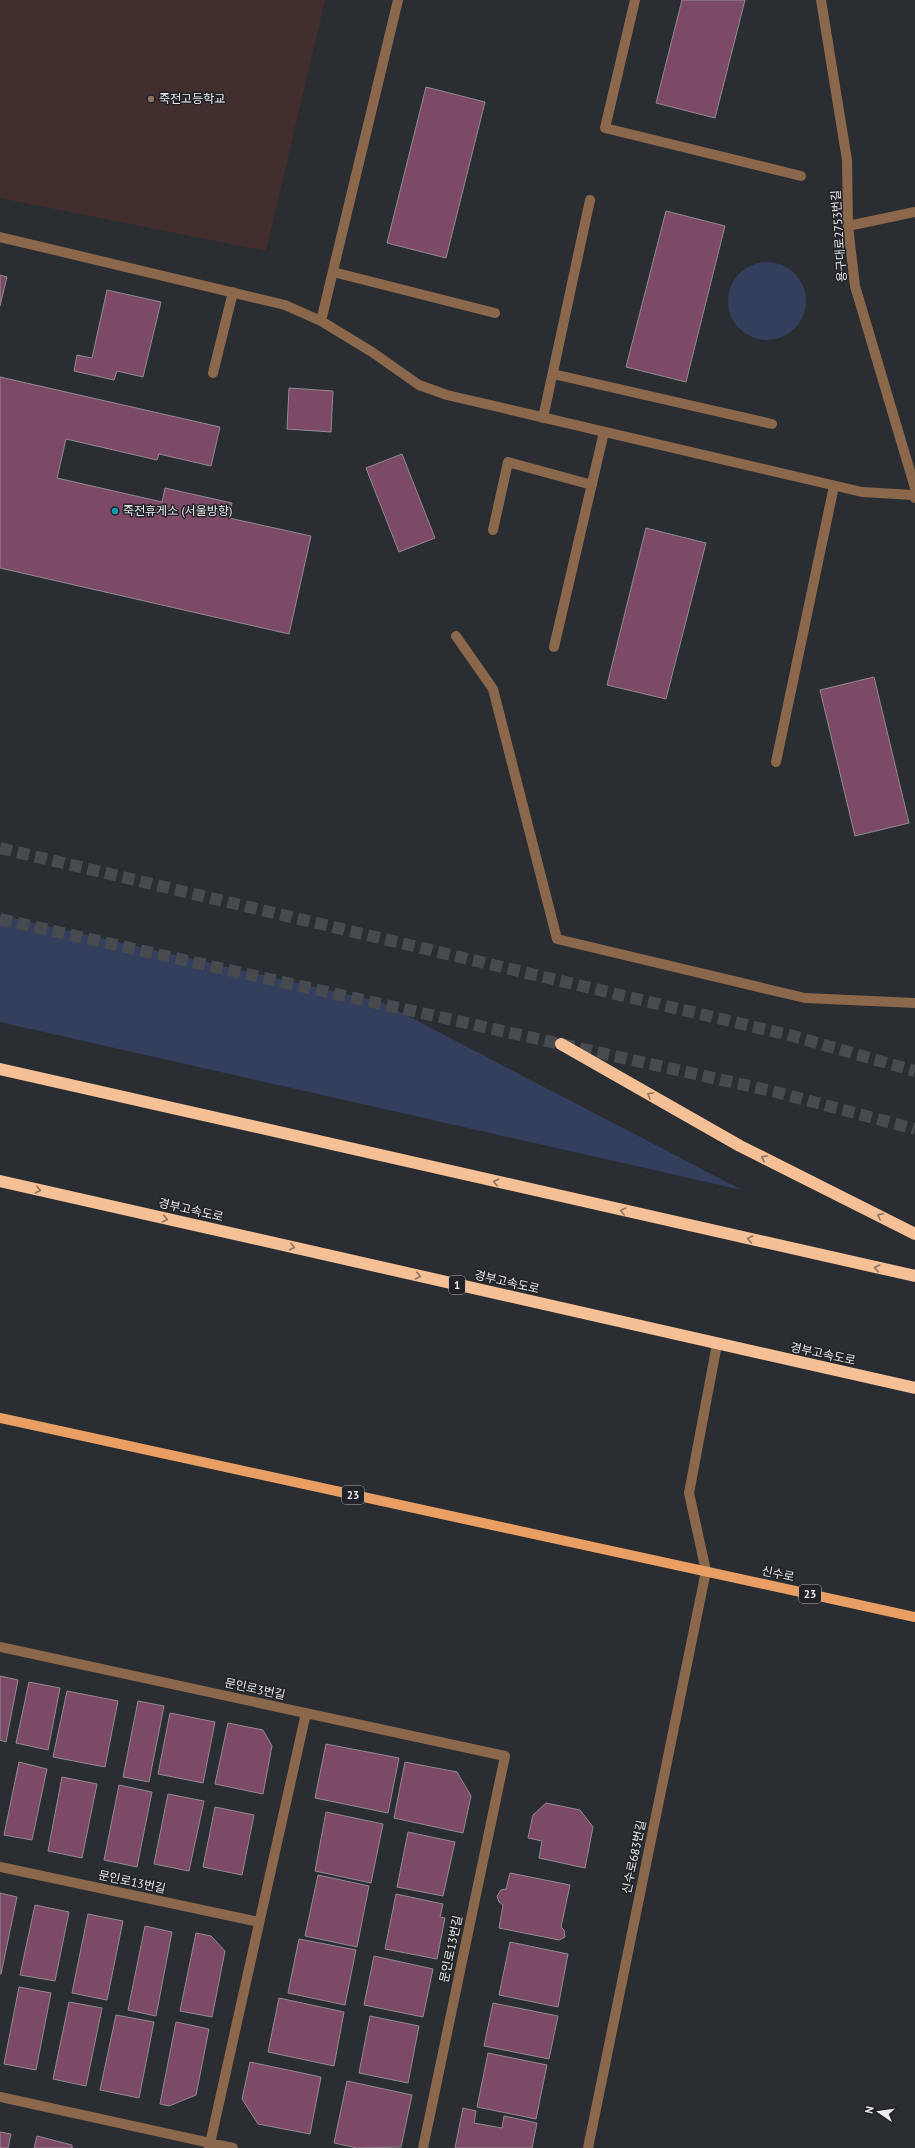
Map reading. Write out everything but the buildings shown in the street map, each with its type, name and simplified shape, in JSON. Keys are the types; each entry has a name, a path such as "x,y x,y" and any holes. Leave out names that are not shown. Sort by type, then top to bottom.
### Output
{"highway":[{"path":"561,1044 740,1146 915,1234"},
{"path":"0,1070 915,1276"},
{"name":"경부고속도로","path":"0,1181 915,1388"}],"main road":[{"name":"23","path":"0,1418 706,1571"},
{"name":"신수로","path":"706,1571 915,1617"}],"street":[{"path":"321,321 398,0"},
{"path":"635,0 605,128 801,176"},
{"name":"용구대로2753번길","path":"821,0 847,160 848,226 855,286 915,488"},
{"path":"543,418 590,200"},
{"path":"848,226 915,212"},
{"path":"0,237 285,305 321,321 372,352 419,385 447,395 834,486 862,492 913,495 915,498"},
{"path":"333,272 495,313"},
{"path":"213,373 233,292"},
{"path":"553,374 772,424"},
{"path":"554,648 604,432"},
{"path":"493,530 508,462 592,485"},
{"path":"776,762 834,486"},
{"path":"456,636 493,689 557,938 805,998 915,1003"},
{"path":"706,1571 689,1493 717,1344"},
{"name":"신수로683번길","path":"588,2148 706,1571"},
{"name":"문인로3번길","path":"0,1647 505,1756"},
{"path":"209,2146 306,1713"},
{"name":"문인로13번길","path":"423,2148 505,1756"},
{"name":"문인로13번길","path":"0,1867 259,1922"},
{"path":"0,2097 209,2146 232,2148"}],"shaded area":[{"name":"죽전고등학교","path":"0,0 325,0 266,251 0,198"},
{"path":"759,262 775,262 789,268 800,279 806,293 806,309 800,323 789,334 775,340 759,340 745,334 734,323 728,309 728,293 734,279 745,268"},
{"path":"0,915 381,1002 742,1190 0,1022"}],"tunnel":[{"path":"0,848 793,1036 915,1071"},
{"path":"0,919 776,1092 915,1129"}],"place":[{"name":"죽전고등학교","path":"151,99"},
{"name":"죽전휴게소 (서울방향)","path":"115,511"}]}
